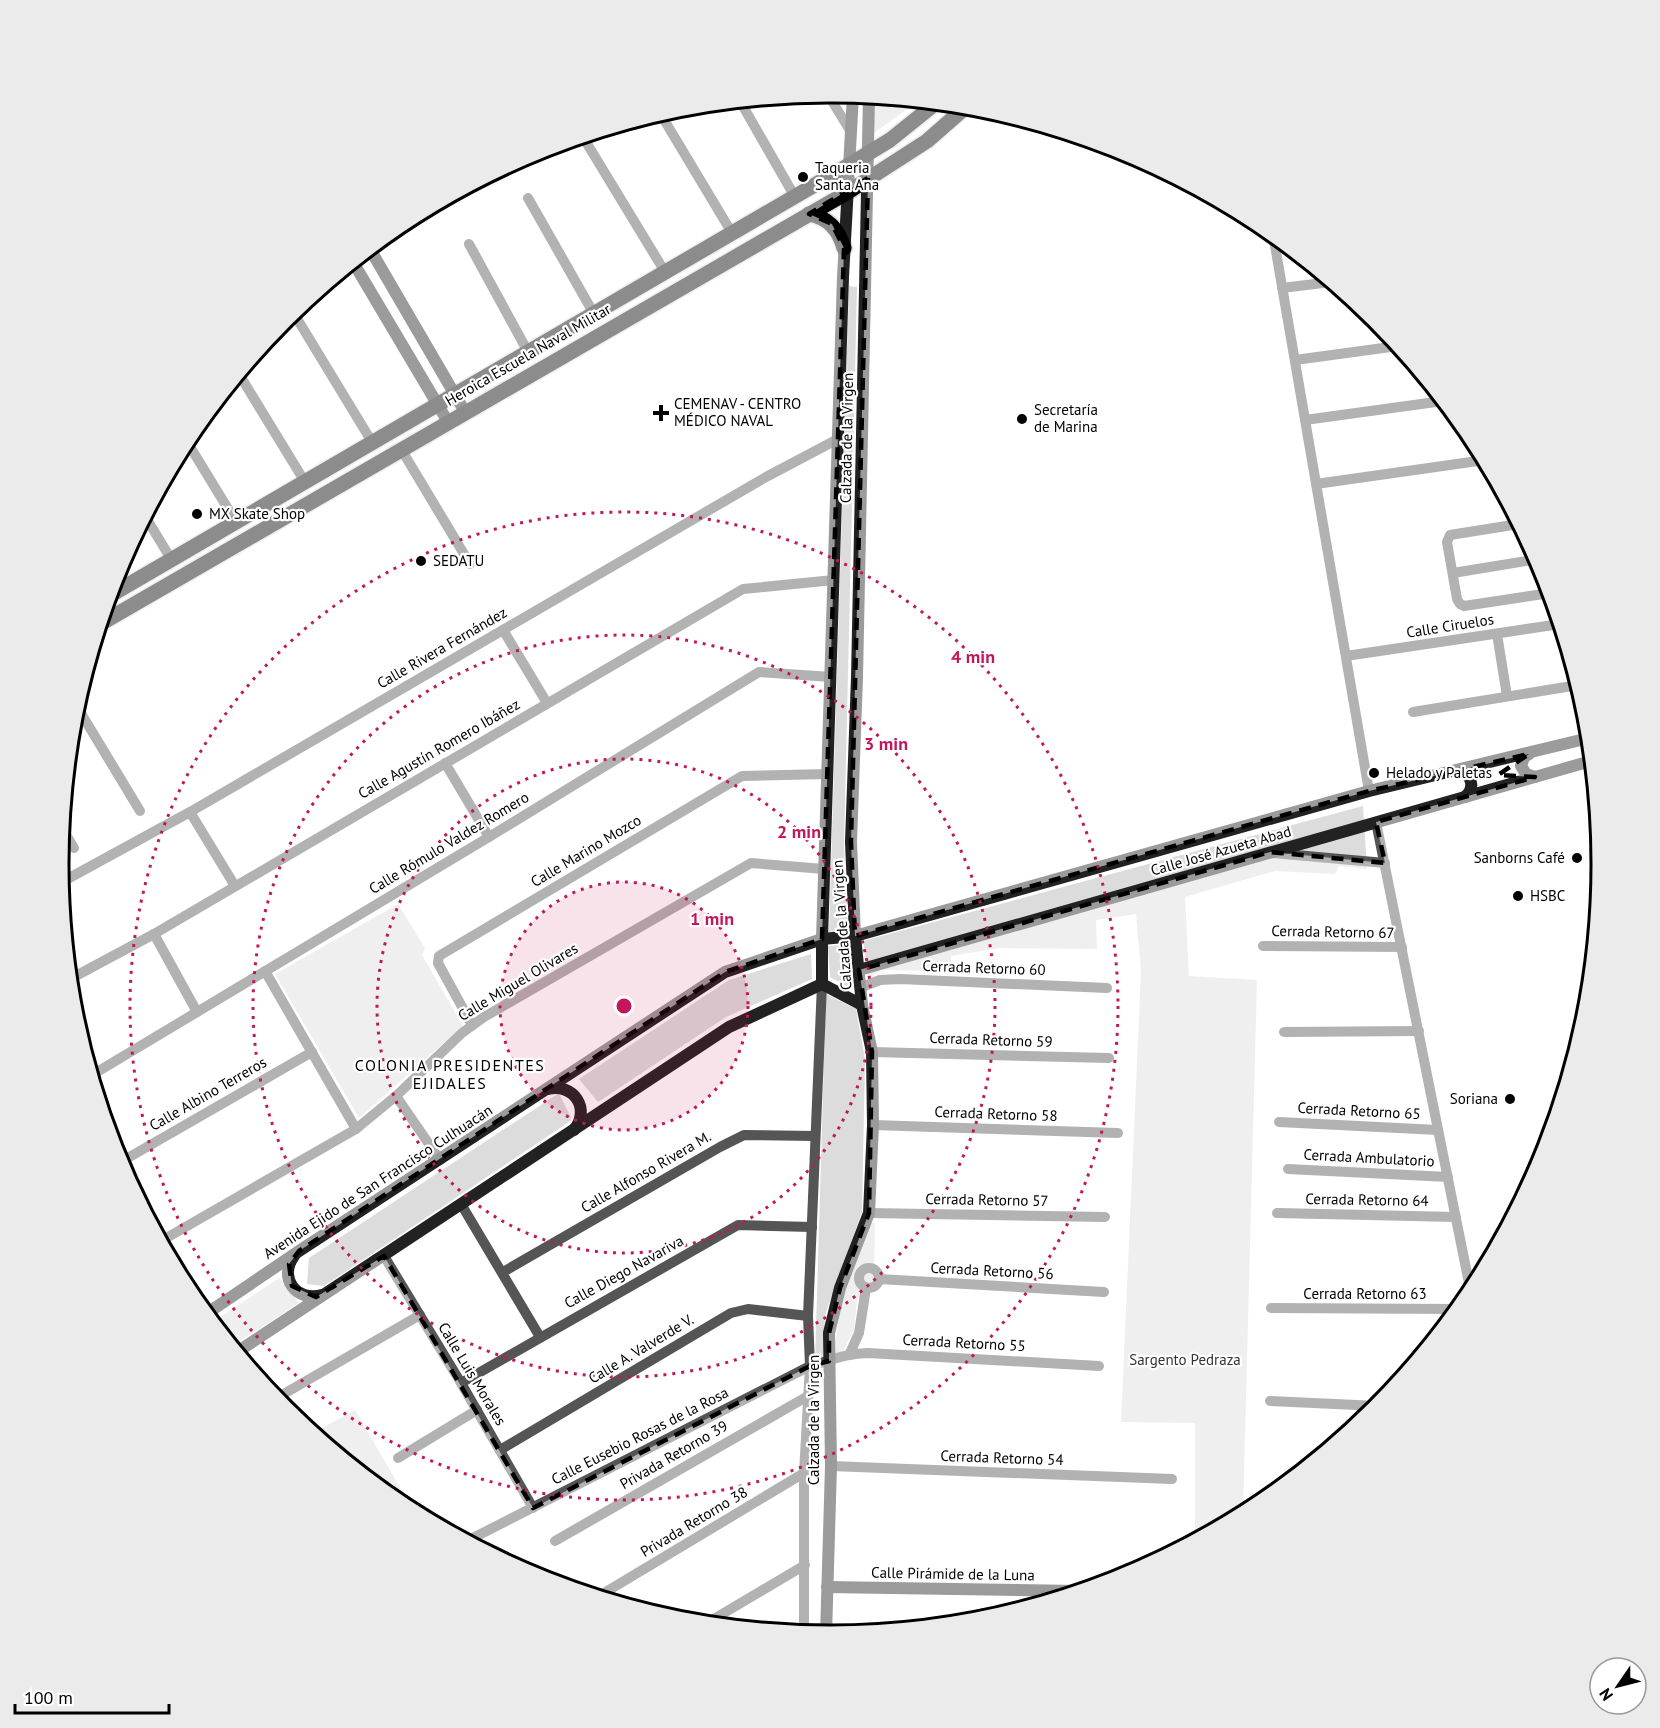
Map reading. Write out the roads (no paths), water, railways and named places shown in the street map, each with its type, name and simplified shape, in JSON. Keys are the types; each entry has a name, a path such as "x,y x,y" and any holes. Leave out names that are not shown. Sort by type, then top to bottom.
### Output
{"main road":[{"name":"Heroica Escuela Naval Militar","path":"121,589 849,165 890,140 927,110"},
{"name":"Heroica Escuela Naval Militar","path":"109,619 848,192 927,141 957,115"},
{"path":"809,214 821,217 832,224 840,235 844,248"}],"street":[{"path":"833,103 851,132"},
{"name":"Calzada de la Virgen","path":"804,1624 804,1473 810,1366 808,1317 822,984 844,248 853,104"},
{"name":"Calzada de la Virgen","path":"826,1625 831,1466 829,1333 840,1288 869,1213 873,1125 872,1052 862,1005 862,987 855,936 851,833 857,666 869,105"},
{"path":"745,109 795,197"},
{"path":"665,122 732,233"},
{"path":"586,143 665,273"},
{"path":"528,198 594,314"},
{"path":"469,244 528,352"},
{"path":"1275,247 1369,791"},
{"path":"374,255 465,412"},
{"path":"357,268 448,422"},
{"path":"1282,288 1321,283"},
{"path":"298,320 372,442"},
{"path":"1295,360 1388,347"},
{"path":"243,380 305,482"},
{"path":"1305,420 1435,402"},
{"name":"Calle Rivera Fernández","path":"70,878 190,812 766,477 838,439"},
{"path":"192,449 236,522"},
{"path":"401,449 470,564"},
{"path":"1316,484 1475,461"},
{"path":"149,523 171,559"},
{"path":"1512,525 1450,535 1447,542 1457,599 1464,606 1541,594"},
{"path":"1453,573 1528,561"},
{"name":"Calle Agustín Romero Ibáñez","path":"78,976 154,934 743,589 834,580"},
{"name":"Calle Ciruelos","path":"1346,656 1553,625"},
{"path":"503,630 547,703"},
{"path":"1497,634 1508,696"},
{"name":"Calle Rómulo Valdez Romero","path":"98,1071 759,672 831,677"},
{"path":"1413,712 1569,686"},
{"path":"84,718 140,811"},
{"name":"Calle José Azueta Abad","path":"855,936 1369,791 1580,740"},
{"path":"1529,754 1524,756 1521,766 1526,774 1535,777"},
{"path":"445,763 489,837"},
{"name":"Calle José Azueta Abad","path":"860,970 1584,763"},
{"path":"1457,771 1463,771 1471,780 1472,787 1465,797"},
{"name":"Calle Marino Mozco","path":"472,1025 438,963 439,956 742,776 828,774"},
{"path":"190,812 235,886"},
{"path":"1376,822 1468,1279"},
{"path":"70,841 74,848"},
{"path":"1270,852 1385,863"},
{"name":"Calle Miguel Olivares","path":"167,1237 356,1129 396,1096 472,1025 751,863 824,869"},
{"path":"154,934 197,1012"},
{"name":"Avenida Ejido de San Francisco Culhuacán","path":"213,1309 725,972 822,939 855,936"},
{"name":"Cerrada Retorno 67","path":"1263,946 1402,947"},
{"path":"266,971 356,1129"},
{"name":"Cerrada Retorno 60","path":"862,987 880,980 900,979 1107,988"},
{"path":"243,1348 729,1027 822,984 862,1005"},
{"path":"1284,1032 1419,1031"},
{"name":"Calle Albino Terreros","path":"128,1157 312,1052"},
{"name":"Cerrada Retorno 59","path":"872,1052 1109,1058"},
{"path":"541,1093 561,1088 570,1092 578,1100 581,1111 580,1122 568,1134"},
{"path":"396,1096 440,1160"},
{"name":"Cerrada Retorno 65","path":"1279,1122 1438,1130"},
{"name":"Cerrada Retorno 58","path":"873,1125 1118,1133"},
{"name":"Calle Alfonso Rivera M.","path":"503,1272 744,1135 815,1136"},
{"name":"Cerrada Ambulatorio","path":"1288,1169 1448,1177"},
{"path":"461,1204 540,1336"},
{"name":"Cerrada Retorno 57","path":"869,1213 1105,1217"},
{"name":"Cerrada Retorno 64","path":"1277,1213 1456,1216"},
{"name":"Calle Diego Navariva","path":"461,1383 738,1225 812,1227"},
{"path":"299,1251 291,1259 288,1270 292,1286 305,1296 316,1297 326,1293"},
{"name":"Calle Luis Morales","path":"384,1256 533,1508"},
{"path":"871,1269 875,1271 879,1279 875,1286 866,1288 860,1283 859,1278 863,1270 871,1269"},
{"name":"Cerrada Retorno 56","path":"879,1279 1104,1292"},
{"path":"850,1353 859,1333 866,1288"},
{"name":"Cerrada Retorno 63","path":"1271,1308 1447,1309"},
{"name":"Calle A. Valverde V.","path":"500,1450 731,1313 748,1309 808,1317"},
{"path":"284,1394 420,1315"},
{"name":"Cerrada Retorno 55","path":"829,1361 850,1353 868,1353 1100,1366"},
{"name":"Calle Eusebio Rosas de la Rosa","path":"475,1537 810,1366 829,1361"},
{"name":"Privada Retorno 39","path":"555,1541 808,1396"},
{"path":"1270,1401 1364,1405"},
{"path":"398,1458 477,1410"},
{"name":"Cerrada Retorno 54","path":"831,1466 1172,1479"},
{"name":"Privada Retorno 38","path":"607,1591 804,1473"},
{"path":"719,1616 805,1565"},
{"name":"Calle Pirámide de la Luna","path":"828,1587 1056,1591"}],"place":[{"name":"Taqueria Santa Ana","path":"803,177"},
{"name":"CEMENAV - CENTRO MÉDICO NAVAL","path":"661,413"},
{"name":"Secretaría de Marina","path":"1022,419"},
{"name":"MX Skate Shop","path":"197,514"},
{"name":"SEDATU","path":"421,561"},
{"name":"Helado y Paletas","path":"1374,773"},
{"name":"Sanborns Café","path":"1577,858"},
{"name":"HSBC","path":"1518,896"},
{"name":"Soriana","path":"1510,1099"}],"district":[{"name":"COLONIA PRESIDENTES EJIDALES","path":"450,1074"}],"park label":[{"name":"Sargento Pedraza","path":"1185,1360"}]}
